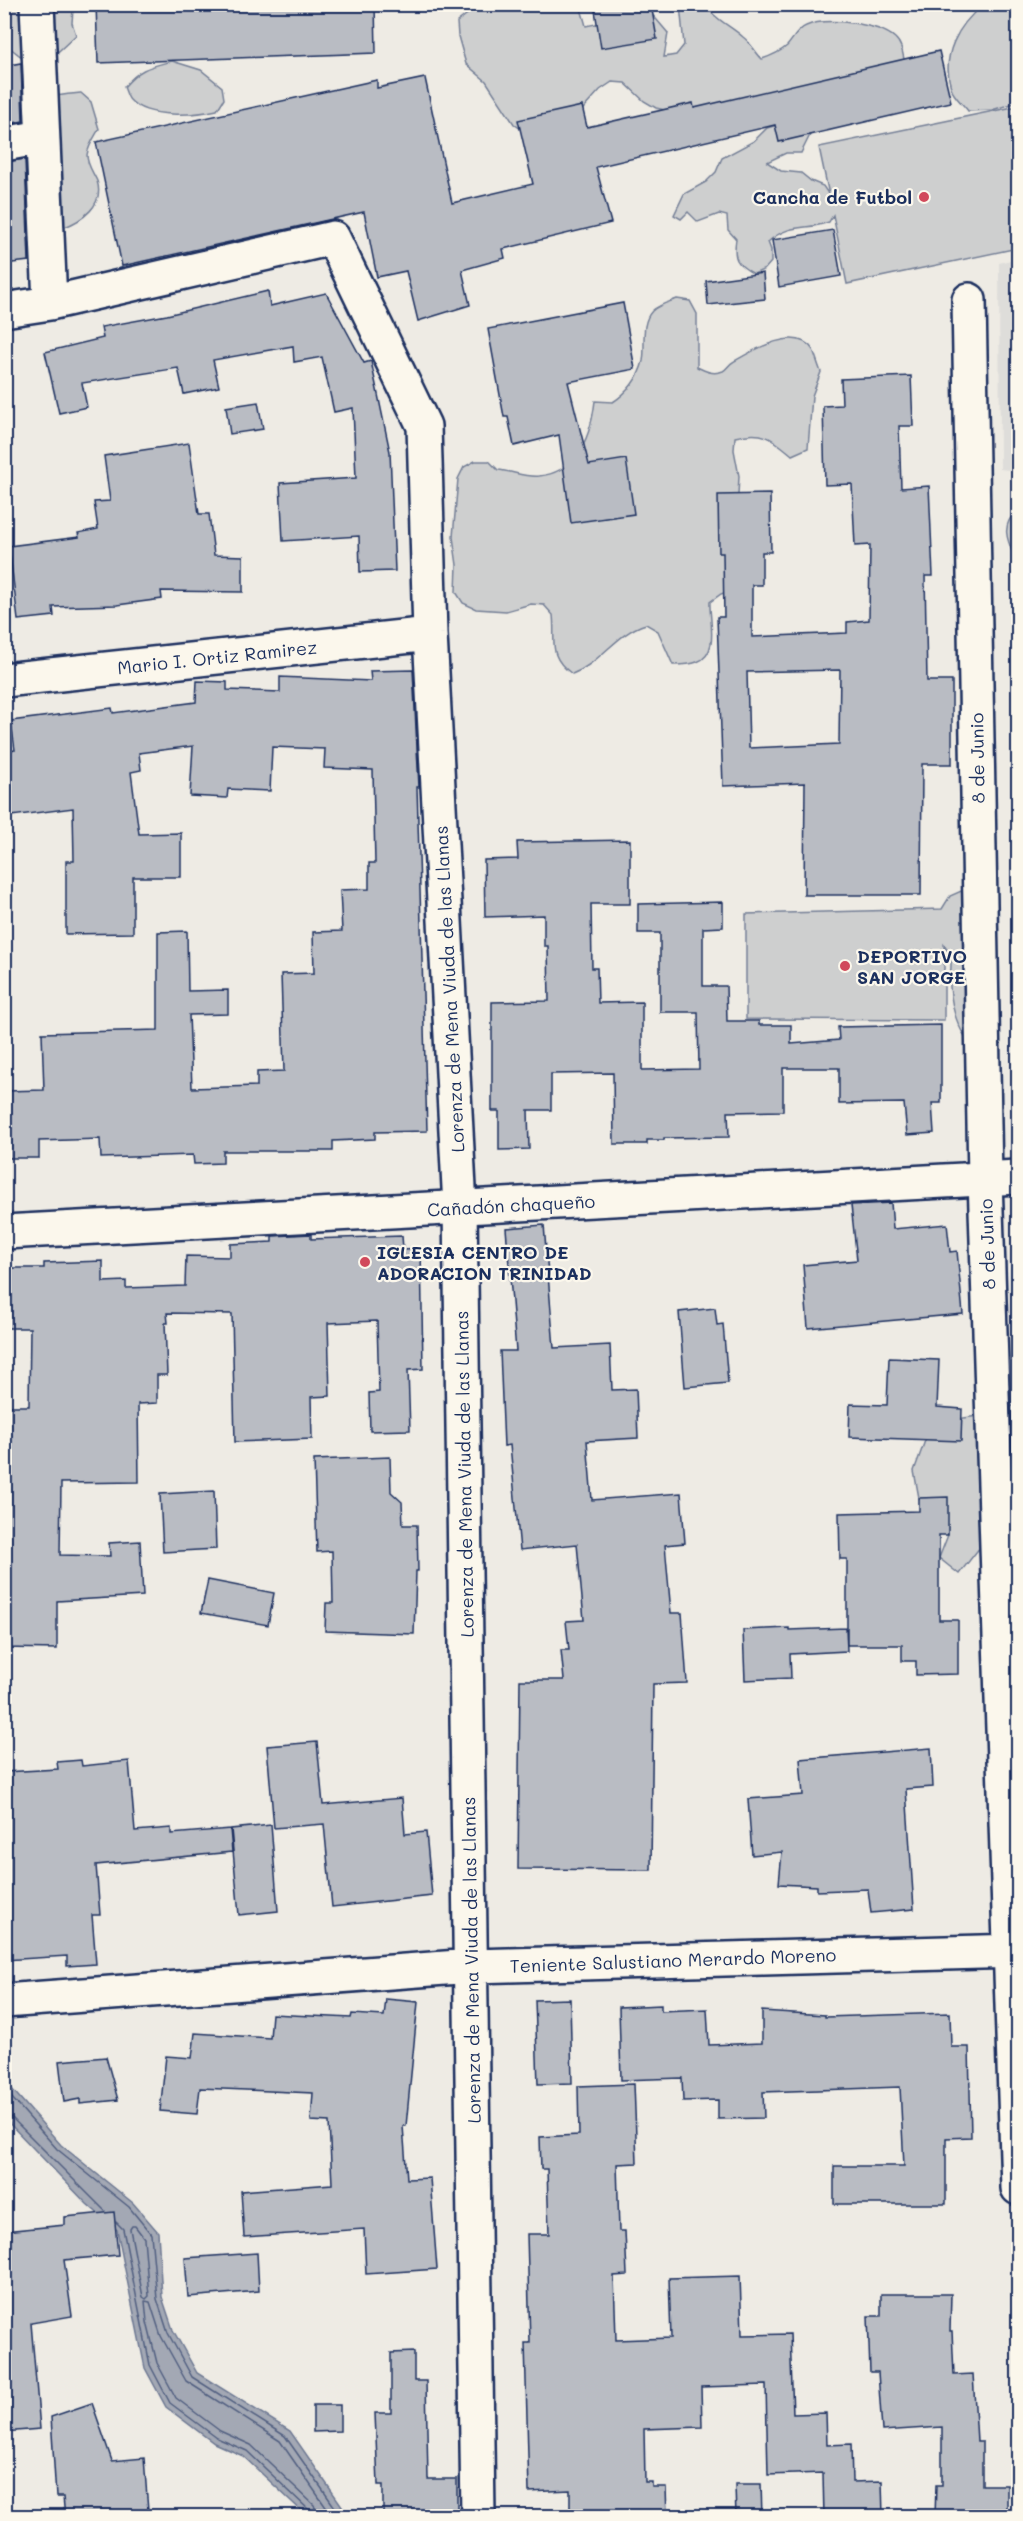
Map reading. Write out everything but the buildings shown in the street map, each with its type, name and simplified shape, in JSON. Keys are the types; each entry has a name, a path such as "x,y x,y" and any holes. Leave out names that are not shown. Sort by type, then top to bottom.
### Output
{"street":[{"path":"4,310 50,303 37,4"},
{"path":"4,144 42,137"},
{"name":"Lorenza de Mena Viuda de las Llanas","path":"50,303 333,238 424,426 430,634 460,1207 478,2517"},
{"name":"8 de Junio","path":"969,300 985,1179 1015,1951 1018,2188"},
{"name":"Mario I. Ortiz Ramirez","path":"4,680 430,634"},
{"name":"Cañadón chaqueño","path":"4,1232 1018,1178"},
{"name":"Teniente Salustiano Merardo Moreno","path":"4,2001 472,1966 1015,1951"}],"shaded area":[{"path":"7,5 69,5 73,9 72,23 76,35 47,62 23,58 5,44 5,7"},
{"path":"479,5 580,5 586,26 651,13 668,33 664,57 676,55 684,45 680,5 715,5 712,13 746,39 762,59 787,46 803,27 826,22 852,23 877,29 895,38 901,46 905,64 734,104 669,111 656,108 644,101 625,83 612,82 600,90 575,118 525,132 514,124 486,81 466,64 458,36 457,22"},
{"path":"983,5 1018,13 1018,102 992,110 968,111 952,91 948,64 959,31"},
{"path":"172,61 201,70 222,87 224,99 217,110 185,114 159,113 138,106 130,100 124,87 135,76 145,69"},
{"path":"81,93 91,102 99,129 90,145 87,159 99,190 95,205 90,211 77,221 62,228 15,130 20,119 33,105 50,98"},
{"name":"Cancha de Futbol","path":"1018,106 1018,248 847,284 833,215 829,222 821,225 791,229 776,236 768,242 771,262 765,269 754,274 737,260 736,239 728,230 727,216 719,214 698,222 688,212 681,219 674,215 684,194 706,182 716,172 722,158 754,141 767,128 787,122 799,124 810,135 801,153 786,153 767,162 781,171 801,173 811,181 823,186 829,195 819,147"},
{"path":"1018,258 1018,471 1000,469 999,263"},
{"path":"677,299 690,301 697,314 697,367 706,371 716,373 723,371 751,352 785,339 796,339 813,350 821,372 812,396 808,448 792,455 772,440 760,435 735,437 734,450 739,476 733,590 721,594 710,602 712,635 709,652 704,658 691,664 673,665 658,631 646,624 626,634 592,663 572,674 556,655 553,615 544,605 531,604 506,611 476,609 463,603 456,592 457,565 453,537 458,479 464,467 475,461 489,461 498,470 529,476 553,473 564,467 573,459 586,439 595,401 613,402 628,390 635,379 643,361 648,316 657,307"},
{"path":"1018,510 1018,565 1009,543 1007,530 1008,523"},
{"name":"DEPORTIVO SAN JORGE","path":"977,884 996,884 971,1045 962,1032 954,1011 950,987 951,961 944,945 944,1020 746,1019 746,914 942,909 950,896"},
{"path":"1018,1403 1018,1524 1013,1519 991,1533 959,1574 939,1558 948,1535 943,1507 919,1498 914,1471 927,1435 950,1420 999,1413"}],"water":[{"path":"4,2080 61,2145 133,2203 158,2232 162,2297 173,2330 197,2373 290,2431 349,2516 307,2516 243,2456 214,2443 166,2407 145,2368 117,2230 87,2204 5,2119"}],"place":[{"name":"Cancha de Futbol","path":"924,197"},
{"name":"DEPORTIVO SAN JORGE","path":"845,966"},
{"name":"IGLESIA CENTRO DE ADORACION TRINIDAD","path":"365,1262"}]}
